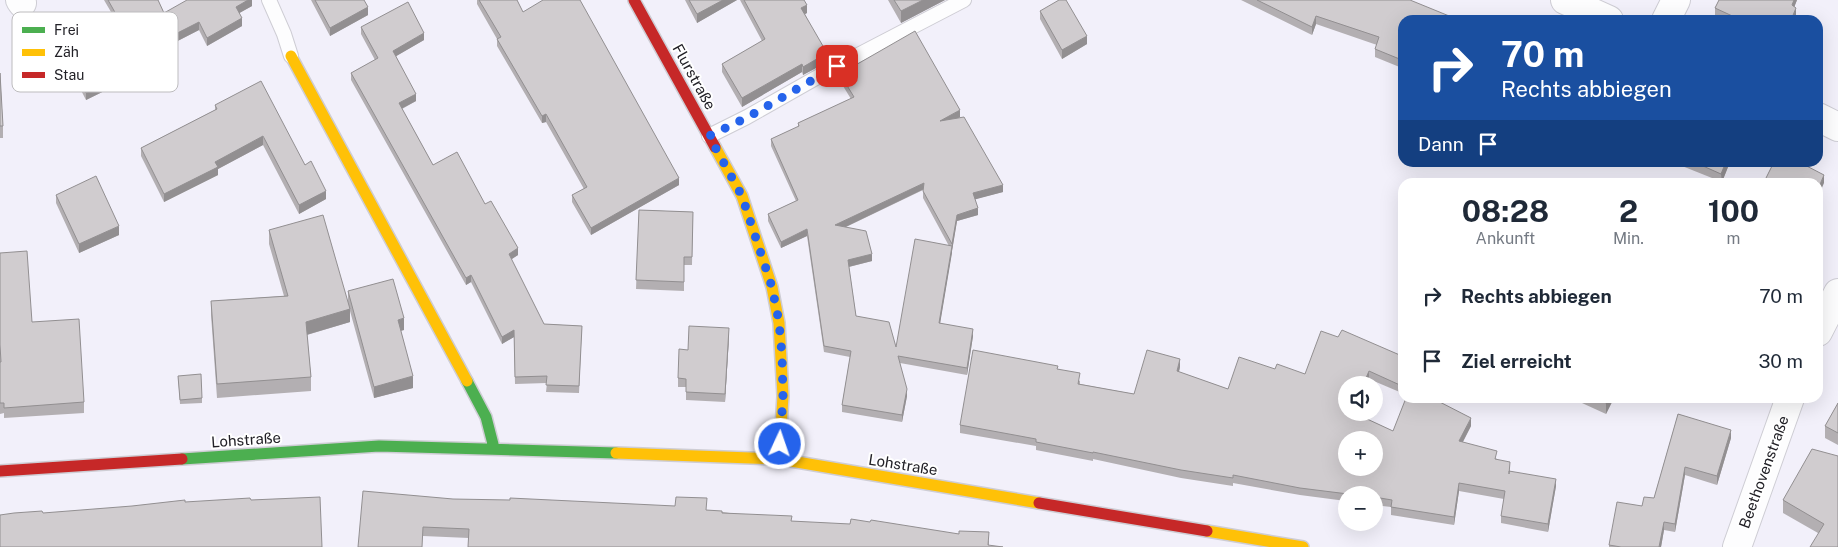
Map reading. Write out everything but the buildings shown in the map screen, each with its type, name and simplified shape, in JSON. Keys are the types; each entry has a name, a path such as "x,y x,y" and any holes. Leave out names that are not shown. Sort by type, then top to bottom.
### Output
{"main road":[{"name":"Flurstraße","path":"634,0 742,196 772,287 779,322 782,355 783,396 779,459"},
{"path":"291,56 486,417 494,448"},
{"name":"Lohstraße","path":"0,471 379,446 494,448 779,459 1303,547"}],"street":[{"path":"1565,0 1598,15"},
{"path":"1668,15 1676,0"},
{"path":"1823,120 1838,127"},
{"path":"1823,322 1838,293"},
{"name":"Beethovenstraße","path":"1737,547 1788,403"}],"lane":[{"path":"269,0 284,34 291,56"},
{"path":"709,136 748,117 837,66 964,0"}],"traffic: fast":[{"path":"467,381 486,417 494,448"},
{"path":"182,459 379,446 616,453"}],"traffic: slow":[{"path":"291,56 467,381"},
{"path":"715,147 742,196 772,287 779,323 783,396 779,459"},
{"path":"616,453 779,459 1039,503"},
{"path":"1207,531 1303,547"}],"traffic: jam":[{"path":"634,0 715,147"},
{"path":"0,471 182,459"},
{"path":"1039,503 1207,531"}],"route":[{"path":"780,444 783,396 782,355 779,322 772,287 742,196 709,136 748,117 837,66"}]}
